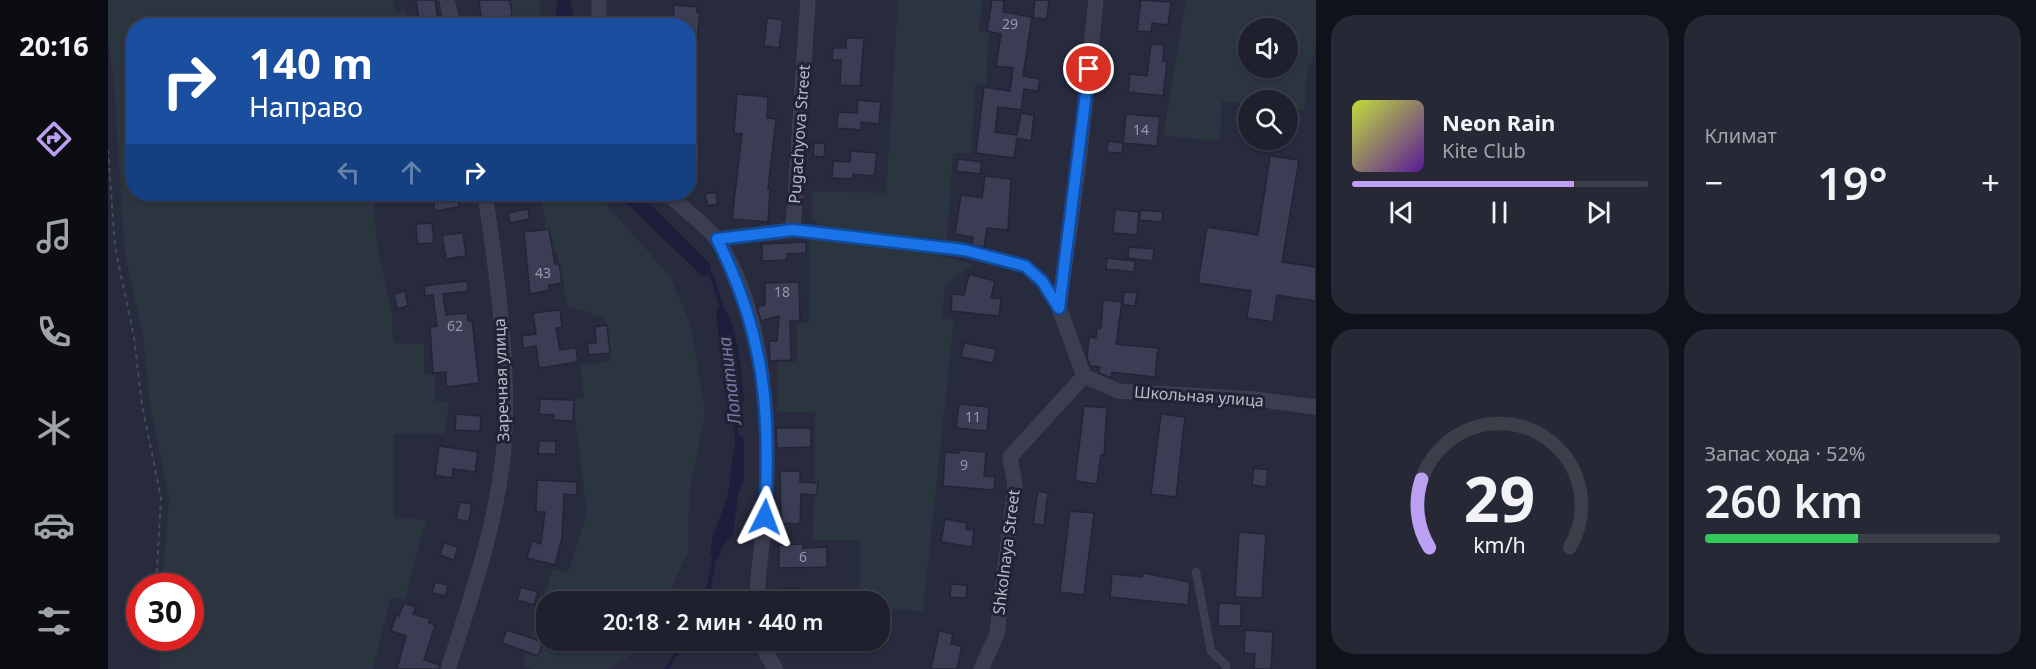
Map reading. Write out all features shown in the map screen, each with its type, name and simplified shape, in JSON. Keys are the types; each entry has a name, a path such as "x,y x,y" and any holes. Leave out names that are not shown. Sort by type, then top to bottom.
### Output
{"street":[{"path":"447,0 451,18"},
{"path":"599,0 599,18"},
{"name":"Pugachyova Street","path":"793,230 808,0"},
{"path":"1084,376 1059,308 1079,162 1096,0"},
{"name":"Заречная улица","path":"448,669 484,549 500,481 504,447 502,345 486,201"},
{"path":"676,201 717,239 745,299 766,397 768,471 758,591"},
{"path":"717,239 793,230"},
{"name":"Школьная улица","path":"1084,376 1118,391 1255,399 1316,407"},
{"name":"Shkolnaya Street","path":"981,669 997,634 1015,486 1010,457 1084,376"},
{"path":"766,651 776,669"}],"lane":[{"path":"793,230 964,250 1025,266 1042,281 1059,308"},
{"path":"1196,572 1211,651 1226,665 1226,669"}],"path":[{"path":"108,150 115,247 134,337 142,405 161,498 157,573"}],"shaded area":[{"path":"108,0 393,0 396,13 406,11 408,18 126,18 126,201 374,201 377,245 392,313 393,343 424,344 424,375 435,375 435,401 449,403 445,434 394,434 394,517 426,520 405,600 391,597 373,669 160,669 159,651 204,651 204,573 163,573 169,499 150,405 143,337 124,248 114,85 108,41"},
{"path":"504,0 541,0 540,18 506,18"},
{"path":"898,0 982,0 979,31 989,32 986,84 976,84 971,153 953,153 947,239 822,229 812,216 812,191 886,193"},
{"path":"1186,0 1316,0 1316,45 1312,63 1308,63 1304,111 1298,110 1298,90 1238,90 1238,103 1222,101 1220,141 1163,136"},
{"path":"541,201 603,201 670,276 690,322 705,413 689,496 688,553 670,591 546,591 553,568 568,573 587,513 573,400 584,398 580,365 610,361 605,318 567,306 557,252 551,253"},
{"path":"810,238 907,247 973,264 945,286 942,318 954,320 923,611 890,610 890,591 860,591 860,540 813,540 815,412 777,412 778,362 797,362 797,323 810,322"},
{"path":"536,622 536,651 637,651 608,669 522,667"}],"water":[{"path":"557,0 570,0 574,18 556,18"},
{"path":"624,201 647,201 710,264 711,274 703,276"},
{"path":"721,305 729,316 735,334 745,397 736,418 731,418 725,396 716,311"},
{"path":"741,436 744,440 744,478 738,495 733,535 723,545 719,558 715,559 711,555 712,542 727,497 737,439"}],"building":[{"path":"416,0 435,0 438,18 419,18"},
{"path":"479,0 510,0 512,16 481,18"},
{"path":"992,0 1004,0 1003,12 1032,17 1023,76 1040,79 1038,91 1024,89 1021,110 998,107 995,132 1017,135 1021,113 1034,115 1031,141 1017,138 1014,158 976,153 984,87 1010,91 1013,68 996,66 1001,34 987,31"},
{"path":"1035,0 1049,0 1047,19 1033,18"},
{"path":"1141,0 1171,2 1168,25 1152,23 1151,32 1137,31"},
{"path":"674,5 697,7 697,12 700,12 696,51 696,18 673,18"},
{"path":"767,18 783,20 779,48 764,46"},
{"path":"846,38 864,38 860,86 840,85 841,60 832,60 833,48 846,48"},
{"path":"1151,44 1164,45 1163,61 1167,62 1163,96 1128,92 1130,74 1147,76"},
{"path":"737,94 768,97 767,118 776,119 768,189 770,189 768,222 732,219 742,134 734,133"},
{"path":"858,100 881,102 879,124 861,122 861,130 837,128 838,112 857,113"},
{"path":"1126,114 1160,117 1157,146 1123,143"},
{"path":"696,140 698,140 700,154 696,155"},
{"path":"1108,141 1123,143 1122,153 1107,152"},
{"path":"814,143 825,143 824,157 813,156"},
{"path":"851,151 877,153 874,176 853,174 853,179 832,178 833,161 850,162"},
{"path":"1270,156 1299,160 1282,262 1316,267 1316,301 1277,295 1273,322 1247,318 1251,291 1198,283 1207,227 1258,235"},
{"path":"958,159 982,162 980,174 956,171"},
{"path":"985,176 1011,179 1008,230 987,228 984,247 972,245 973,237 955,234 961,195 982,198"},
{"path":"716,192 718,204 708,206 705,194"},
{"path":"433,201 458,201 459,207 435,211"},
{"path":"528,209 530,219 510,223 508,213"},
{"path":"1115,209 1139,212 1137,235 1113,233"},
{"path":"1141,210 1163,212 1162,222 1139,220"},
{"path":"432,223 434,243 417,244 416,224"},
{"path":"549,229 555,264 559,264 562,283 549,285 550,290 530,294 524,232"},
{"path":"463,233 466,256 446,259 442,235"},
{"path":"806,242 806,253 787,254 787,260 762,261 762,244"},
{"path":"1129,247 1154,249 1153,261 1128,258"},
{"path":"1107,258 1135,261 1134,272 1106,269"},
{"path":"969,274 995,281 991,298 1001,299 999,316 951,311 952,294 964,295"},
{"path":"467,281 468,291 443,294 446,315 467,313 468,321 472,320 479,383 446,387 446,372 433,373 430,327 437,326 433,295 425,296 424,286"},
{"path":"799,282 800,321 790,321 791,360 770,361 769,341 777,341 779,316 761,321 757,307 765,305 765,283"},
{"path":"405,291 408,306 397,309 394,294"},
{"path":"1124,292 1137,293 1135,306 1123,305"},
{"path":"1103,300 1122,302 1116,344 1158,348 1155,377 1112,372 1112,377 1108,377 1099,373 1100,367 1090,366 1087,357 1089,337 1096,338 1097,328 1101,328"},
{"path":"560,310 562,327 556,328 560,350 576,348 578,362 539,368 536,346 523,348 522,336 536,334 533,313"},
{"path":"607,325 610,353 589,355 587,344 596,343 595,327"},
{"path":"964,343 996,349 993,363 961,357"},
{"path":"540,399 574,400 573,421 554,420 554,415 539,414"},
{"path":"959,404 989,407 987,431 956,428"},
{"path":"1084,406 1107,408 1104,455 1101,455 1097,484 1075,481"},
{"path":"456,414 481,416 480,431 455,430"},
{"path":"1161,414 1185,417 1176,497 1151,494"},
{"path":"776,428 811,428 811,447 777,448"},
{"path":"539,441 556,441 556,454 538,454"},
{"path":"439,446 478,452 475,472 453,469 452,478 435,475"},
{"path":"959,450 986,452 984,476 995,477 994,490 943,486 945,452 959,453"},
{"path":"1254,468 1268,470 1266,487 1252,485"},
{"path":"780,471 800,471 800,482 818,483 817,495 801,494 800,524 781,523"},
{"path":"537,480 577,482 577,495 564,494 562,538 555,565 527,558 532,541 541,544 545,512 536,512"},
{"path":"1038,491 1048,493 1044,525 1033,524"},
{"path":"460,502 472,504 469,522 456,519"},
{"path":"1070,511 1094,513 1084,595 1060,592"},
{"path":"945,519 967,523 966,529 974,530 972,547 941,542"},
{"path":"1239,532 1266,534 1262,598 1235,597"},
{"path":"444,543 458,547 454,560 440,555"},
{"path":"803,544 803,548 827,547 827,567 779,568 779,545"},
{"path":"1143,573 1190,582 1188,605 1110,597 1112,574 1142,577"},
{"path":"435,582 448,585 445,596 432,593"},
{"path":"951,584 967,585 966,598 950,597"},
{"path":"521,587 536,591 534,605 517,600"},
{"path":"796,588 796,591 779,591 779,589"},
{"path":"404,603 416,607 413,614 430,619 429,623 435,625 424,660 440,665 439,669 397,669 406,636 391,631 396,615 399,616"},
{"path":"1219,603 1241,604 1241,626 1218,626"},
{"path":"507,630 536,640 536,651 540,651 538,656 502,643"},
{"path":"1245,630 1273,632 1271,669 1254,669 1255,654 1244,653"},
{"path":"939,631 953,634 951,644 962,646 957,669 931,669"}],"waterway":[{"name":"Лопатина","path":"707,271 711,274 722,308"},
{"name":"Лопатина","path":"735,413 737,442"},
{"name":"Лопатина","path":"708,591 715,555"},
{"name":"Лопатина","path":"667,669 678,651"}],"route":[{"path":"765,517 768,471 766,397 745,299 717,239 793,230 964,250 1025,266 1042,281 1059,308 1089,69"}]}
